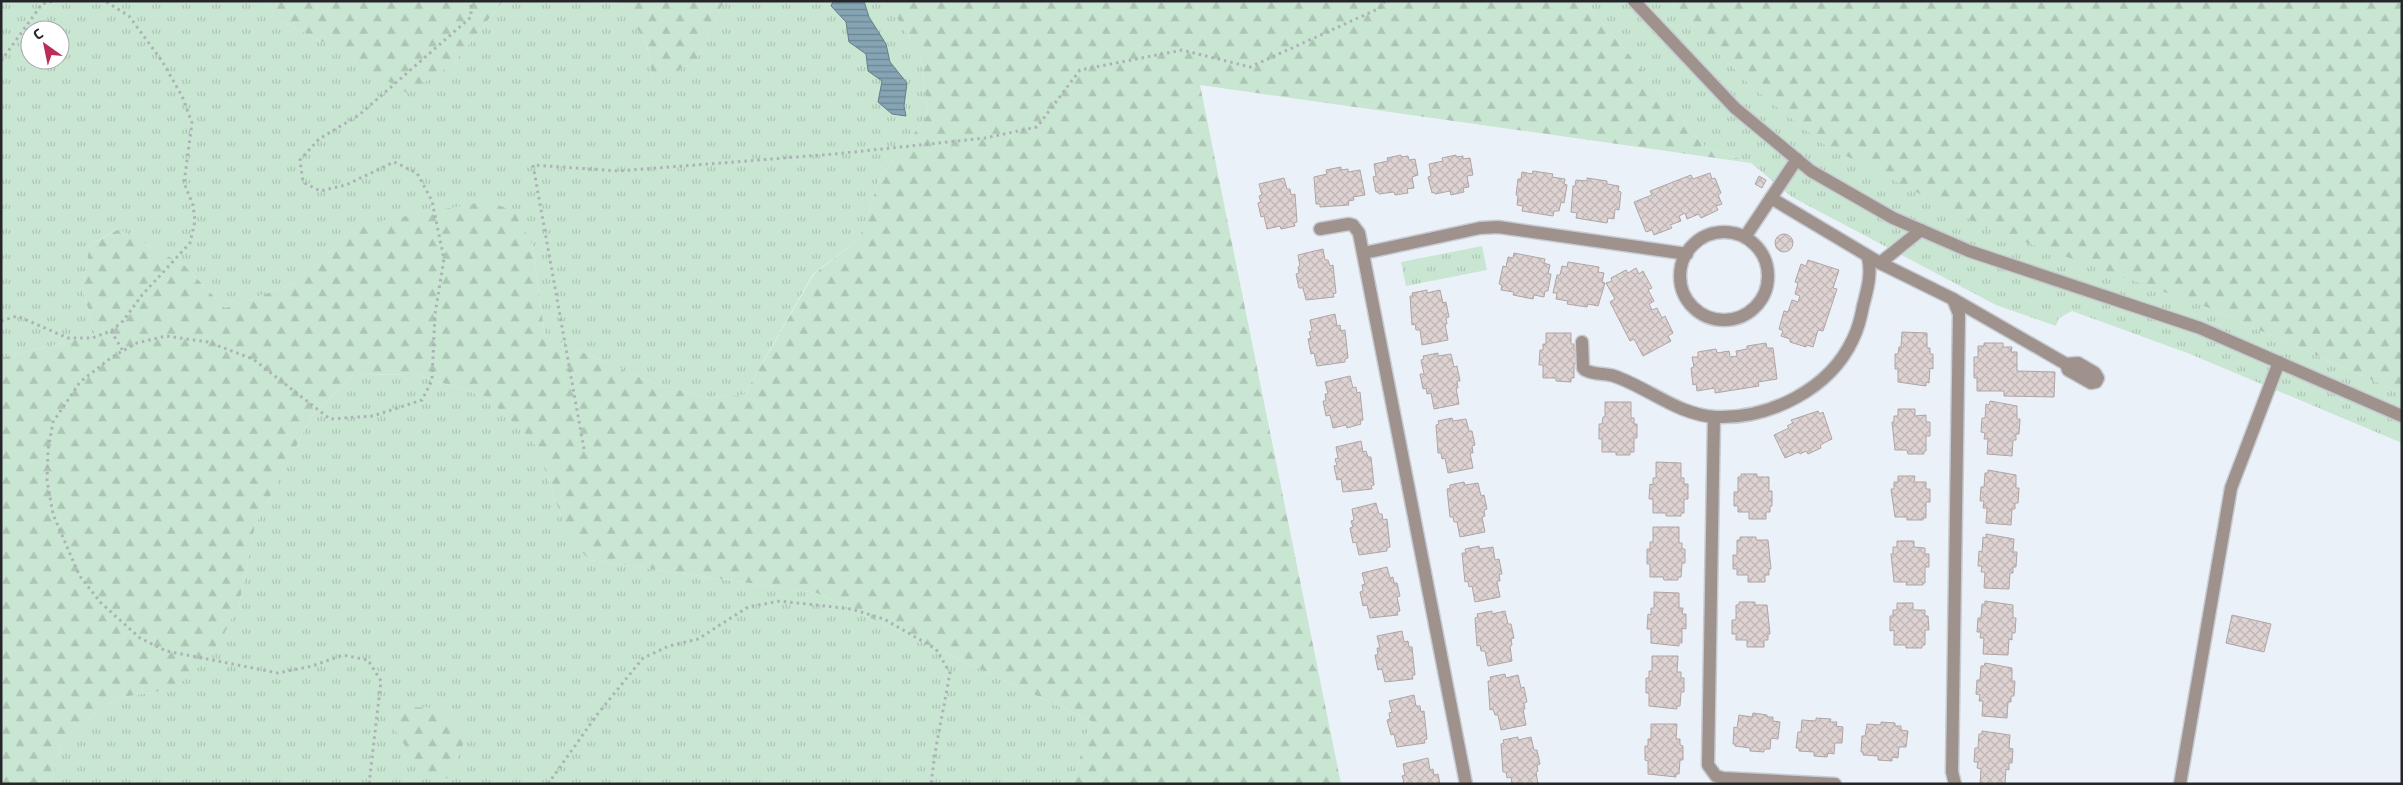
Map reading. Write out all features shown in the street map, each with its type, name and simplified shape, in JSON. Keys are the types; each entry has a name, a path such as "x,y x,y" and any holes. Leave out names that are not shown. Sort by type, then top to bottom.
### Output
{"street":[{"path":"1634,1 1735,108 1812,171 1893,218 1969,251 2200,328 2402,416"},
{"path":"1745,237 1797,159"},
{"path":"1770,198 1874,260 1953,299 2066,364"},
{"path":"1320,229 1353,225 1359,233 1466,784"},
{"path":"1364,253 1480,228 1498,228 1687,254"},
{"path":"1582,342 1583,368 1585,370 1615,376 1667,403 1714,417 1738,417 1768,410 1792,400 1818,383 1840,360 1853,339 1867,292 1870,266 1874,260 1920,230"},
{"path":"1728,232 1745,237 1759,249 1765,259 1768,271 1768,283 1759,304 1741,317 1720,320 1710,318 1694,308 1687,300 1680,278 1682,265 1687,254 1700,240 1715,233 1728,232"},
{"path":"1946,784 1953,778 1959,314 1953,299"},
{"path":"2180,784 2231,488 2279,362"},
{"path":"1714,417 1708,765 1711,772 1722,778 1836,784"}],"path":[{"path":"1,61 42,4 53,1"},
{"path":"1,321 17,316 68,338 92,338 112,331 123,321 142,295 190,243 195,221 193,205 184,183 192,123 182,96 162,61 130,16 105,1"},
{"path":"369,784 381,681 368,660 343,655 312,666 278,673 166,650 140,638 101,604 79,575 51,506 47,480 48,450 53,422 80,382 137,343 166,336 208,342 253,359 330,420 373,416 422,400 432,380 435,314 444,259 432,201 417,173 394,162 346,185 320,192 304,182 300,160 319,139 359,115 471,17 471,1"},
{"path":"584,449 533,165 619,171 835,154 985,138 1037,127 1080,70 1182,50 1250,67 1380,8 1385,1"},
{"path":"112,331 123,351"},
{"path":"548,784 596,716 643,658 669,646 698,639 748,607 780,601 851,609 884,619 936,649 950,673 931,784"}],"green space":[{"path":"1,1 269,1 275,18 333,47 453,64 503,1 620,3 647,44 654,84 697,60 724,1 886,1 920,54 928,115 880,178 859,239 813,274 744,395 709,398 656,384 545,336 532,244 359,225 294,284 225,308 184,265 118,229 90,245 82,286 95,335 1,358"},
{"path":"269,1 503,1 453,64 407,93 333,47 275,18"},
{"path":"609,1 724,1 697,60 654,84 647,44 620,3"},
{"path":"886,1 1582,1 1589,6 1705,147 1751,163 1200,85 1341,784 1072,784 1091,721 817,593 590,560 575,546 563,521 536,445 486,397 415,374 354,375 313,414 255,526 239,604 220,642 189,678 160,691 117,698 86,719 60,747 51,784 1,784 1,358 95,335 82,286 90,245 119,229 184,265 225,308 294,284 359,225 487,201 514,211 532,244 545,336 656,384 709,398 744,395 814,274 859,239 880,178 928,115 920,54"},
{"path":"1582,1 1670,1 1752,87 2209,308 2402,393 2402,443 2190,354 2072,311 2059,318 2056,326 1996,305 1792,197 1751,163 1705,147 1589,6"},
{"path":"1670,1 2402,1 2402,393 2209,308 1986,228 1823,144 1752,87"},
{"path":"1482,246 1487,270 1406,286 1401,262"},
{"path":"415,374 486,397 536,445 563,521 590,560 817,593 1091,721 1072,784 51,784 60,747 86,719 117,698 160,691 239,604 255,526 313,414 354,375"},
{"path":"411,707 436,708 467,733 450,779 422,772 393,727"}],"water":[{"path":"833,1 864,1 869,17 886,44 890,62 907,83 904,106 906,116 892,114 878,102 882,81 868,71 866,54 849,42 846,22 831,6"}],"building":[{"path":"1401,155 1401,157 1408,156 1409,160 1415,159 1418,175 1412,177 1414,188 1407,189 1408,193 1395,195 1394,192 1379,194 1376,192 1373,177 1376,176 1374,164 1388,161 1387,158"},
{"path":"1456,155 1456,157 1463,156 1463,159 1470,158 1473,175 1467,176 1469,187 1463,188 1464,192 1451,195 1450,191 1432,193 1428,177 1431,176 1429,164 1443,161 1442,158"},
{"path":"1341,167 1341,170 1348,169 1348,172 1360,170 1365,195 1353,197 1354,200 1348,201 1349,205 1320,207 1320,204 1316,204 1314,177 1327,174 1326,170"},
{"path":"1533,171 1553,174 1552,177 1565,179 1564,184 1567,185 1564,203 1561,202 1559,211 1554,211 1553,216 1522,211 1523,206 1517,205 1518,179 1521,179 1522,172 1532,174"},
{"path":"1710,173 1712,179 1715,178 1721,193 1718,195 1722,204 1716,206 1718,210 1701,218 1699,214 1687,219 1685,213 1679,216 1681,221 1670,225 1672,228 1654,235 1652,230 1646,232 1634,202 1652,195 1650,191 1691,175 1693,179"},
{"path":"1759,176 1766,180 1762,188 1755,184"},
{"path":"1284,178 1291,195 1295,194 1297,222 1294,223 1295,226 1281,229 1280,226 1267,229 1264,216 1261,217 1258,203 1261,202 1259,196 1262,195 1259,184"},
{"path":"1587,178 1607,181 1607,184 1619,186 1618,191 1621,192 1619,210 1615,209 1614,219 1608,218 1607,223 1576,218 1577,213 1571,212 1573,186 1575,186 1576,180 1587,181"},
{"path":"1784,234 1790,237 1793,243 1790,249 1784,252 1778,249 1775,243 1778,237"},
{"path":"1323,249 1325,260 1328,260 1330,266 1333,265 1336,293 1333,294 1334,297 1306,300 1303,288 1299,288 1296,274 1299,273 1298,267 1300,266 1298,255"},
{"path":"1514,253 1545,259 1544,263 1550,265 1548,274 1551,274 1548,291 1545,291 1544,297 1534,295 1533,299 1513,295 1514,292 1501,290 1502,285 1499,284 1503,266 1506,267 1508,257 1513,258"},
{"path":"1808,260 1839,270 1833,288 1837,289 1823,331 1818,330 1813,347 1790,342 1790,339 1781,336 1783,331 1779,329 1784,311 1788,312 1792,300 1798,302 1800,296 1795,294 1798,283 1795,282 1801,264 1806,266"},
{"path":"1568,262 1599,267 1598,272 1604,273 1602,282 1605,283 1598,306 1588,304 1587,307 1567,304 1568,301 1556,299 1557,293 1553,293 1557,275 1560,275 1562,266 1567,267"},
{"path":"1636,268 1639,274 1643,271 1652,288 1648,290 1654,301 1649,304 1652,310 1657,308 1662,318 1665,316 1673,333 1668,336 1671,341 1643,356 1634,339 1630,341 1610,302 1615,299 1606,283 1612,281 1611,278 1626,270 1628,273"},
{"path":"1427,290 1427,293 1440,290 1443,303 1446,302 1449,317 1446,318 1447,324 1445,324 1448,340 1422,345 1420,330 1416,330 1415,324 1412,325 1410,296 1413,296 1412,293"},
{"path":"1335,314 1337,326 1340,325 1341,331 1345,330 1348,358 1345,359 1345,362 1317,366 1314,353 1311,354 1308,339 1311,338 1309,332 1312,331 1310,320"},
{"path":"1902,332 1927,333 1927,348 1930,348 1930,354 1933,354 1933,369 1930,368 1929,383 1926,382 1926,386 1898,382 1898,369 1895,369 1895,354 1898,354 1899,347 1901,347"},
{"path":"1546,333 1571,333 1571,344 1574,344 1574,350 1578,350 1577,364 1574,364 1574,378 1571,378 1571,382 1556,381 1556,378 1543,378 1543,365 1539,365 1540,350 1543,350 1543,344 1546,344"},
{"path":"1766,343 1767,348 1773,348 1777,379 1758,382 1759,386 1715,393 1715,388 1697,391 1696,384 1693,385 1691,368 1694,367 1692,357 1698,357 1698,352 1716,349 1717,353 1729,351 1730,357 1737,356 1736,351 1747,349 1747,346"},
{"path":"1984,343 2003,343 2003,347 2012,347 2011,352 2017,352 2017,371 2055,372 2054,397 2004,396 2004,391 1977,391 1977,378 1974,378 1974,357 1978,357 1978,346 1984,346"},
{"path":"1438,353 1438,356 1451,354 1454,367 1457,366 1460,381 1457,381 1458,388 1456,388 1459,404 1434,409 1431,393 1427,394 1426,388 1423,389 1420,374 1424,374 1421,360 1424,359 1423,356"},
{"path":"1350,376 1353,388 1356,387 1357,393 1360,392 1363,420 1360,421 1361,424 1347,428 1346,425 1333,428 1330,415 1326,416 1323,401 1326,401 1325,394 1328,394 1325,382"},
{"path":"1990,401 2017,406 2017,419 2020,419 2019,434 2016,434 2016,440 2013,440 2012,456 1987,454 1988,439 1984,439 1985,433 1981,432 1986,404 1989,405"},
{"path":"1605,402 1631,402 1631,418 1634,418 1634,424 1637,424 1637,438 1634,438 1634,452 1630,452 1630,455 1602,452 1602,439 1599,439 1599,424 1602,424 1603,417 1605,417"},
{"path":"1898,409 1915,409 1915,416 1926,415 1926,422 1930,422 1930,436 1926,436 1926,451 1924,451 1924,454 1908,454 1907,450 1895,450 1892,422 1894,422 1894,416 1898,416"},
{"path":"1818,411 1820,414 1823,412 1832,439 1820,445 1821,448 1808,454 1806,451 1800,454 1799,452 1785,458 1774,435 1789,428 1787,426 1793,423 1791,420"},
{"path":"1452,418 1453,421 1466,419 1469,431 1472,431 1475,445 1472,446 1473,453 1470,453 1473,468 1448,473 1445,458 1442,459 1441,453 1438,453 1436,425 1439,424 1438,421"},
{"path":"1361,441 1363,452 1366,451 1368,457 1371,457 1374,485 1371,486 1372,489 1343,492 1341,479 1337,480 1334,466 1337,465 1335,459 1338,458 1336,447"},
{"path":"1656,462 1681,463 1681,478 1684,478 1684,484 1688,484 1688,499 1684,499 1684,513 1681,513 1681,516 1666,516 1666,513 1653,513 1653,499 1649,499 1650,484 1653,485 1653,478 1656,478"},
{"path":"1988,470 2016,475 2016,488 2019,488 2018,503 2015,503 2015,509 2012,509 2011,525 1986,523 1987,508 1983,508 1984,501 1980,501 1981,487 1984,487 1985,473 1988,473"},
{"path":"1741,474 1757,474 1757,477 1769,477 1769,491 1772,491 1772,506 1770,506 1770,512 1766,512 1766,519 1749,519 1749,512 1738,512 1738,506 1734,506 1734,492 1738,492 1738,477 1741,477"},
{"path":"1898,476 1915,476 1914,482 1926,482 1926,489 1930,489 1930,502 1926,502 1926,518 1923,518 1923,520 1907,520 1907,517 1895,517 1891,489 1894,489 1894,482 1898,482"},
{"path":"1464,482 1465,485 1478,483 1481,496 1484,495 1487,509 1484,510 1485,516 1482,517 1485,532 1460,537 1457,522 1454,522 1453,517 1450,517 1447,489 1450,488 1450,485"},
{"path":"1376,503 1383,520 1387,519 1390,547 1387,548 1387,551 1359,555 1356,542 1353,543 1350,528 1353,527 1351,521 1354,520 1352,509"},
{"path":"1653,527 1679,527 1679,543 1682,543 1682,549 1685,549 1685,563 1682,563 1681,577 1678,577 1678,580 1650,577 1650,564 1647,564 1647,549 1650,549 1650,542 1653,542"},
{"path":"1986,534 2014,539 2013,552 2017,552 2016,567 2013,567 2013,573 2010,573 2009,589 1984,588 1985,572 1981,572 1982,566 1978,566 1979,551 1982,552 1983,537 1986,538"},
{"path":"1740,537 1756,537 1756,540 1768,540 1771,569 1769,569 1769,575 1765,575 1765,582 1748,582 1748,575 1737,575 1737,569 1733,569 1733,555 1737,555 1737,540 1740,540"},
{"path":"1897,541 1914,541 1914,547 1925,548 1925,554 1929,554 1929,567 1925,567 1925,583 1923,585 1906,585 1907,582 1894,582 1891,554 1893,554 1893,547 1897,547"},
{"path":"1479,546 1480,549 1493,547 1495,560 1499,559 1502,574 1499,574 1500,581 1497,581 1500,597 1475,602 1472,586 1469,587 1468,581 1465,582 1462,553 1466,553 1465,549"},
{"path":"1387,567 1390,578 1393,577 1394,583 1397,583 1400,596 1397,597 1400,611 1397,612 1398,615 1370,618 1367,605 1363,606 1360,592 1363,591 1362,585 1365,584 1362,573"},
{"path":"1654,592 1679,593 1679,608 1683,608 1682,614 1686,614 1686,629 1682,628 1682,643 1679,643 1679,646 1651,643 1651,629 1647,629 1648,614 1651,615 1651,608 1654,608"},
{"path":"1985,601 2013,605 2013,618 2016,618 2015,633 2012,633 2012,640 2009,639 2008,655 1983,654 1984,638 1980,638 1981,632 1977,632 1978,618 1981,618 1982,604 1985,604"},
{"path":"1739,602 1755,602 1755,605 1767,605 1770,634 1768,634 1768,640 1764,640 1764,647 1747,647 1747,640 1736,640 1736,634 1732,634 1732,620 1736,620 1736,605 1739,605"},
{"path":"1897,603 1913,603 1913,610 1925,610 1925,616 1928,616 1929,630 1925,630 1925,645 1922,645 1922,648 1906,648 1906,645 1894,645 1894,630 1890,631 1890,616 1893,616 1893,610 1897,610"},
{"path":"1492,611 1492,614 1505,611 1508,624 1511,624 1514,638 1511,639 1512,645 1510,646 1512,661 1488,666 1485,651 1481,651 1480,645 1477,646 1475,618 1478,617 1477,614"},
{"path":"2232,615 2271,624 2264,652 2226,643"},
{"path":"1402,631 1404,642 1408,641 1409,647 1412,647 1415,675 1412,675 1413,679 1385,682 1382,669 1378,670 1375,655 1378,655 1377,648 1380,648 1377,636"},
{"path":"1652,656 1678,656 1677,672 1681,672 1681,678 1684,678 1684,692 1681,692 1680,706 1677,706 1677,709 1649,706 1649,693 1646,693 1646,678 1649,678 1649,671 1652,671"},
{"path":"1985,663 2012,668 2012,681 2015,681 2014,696 2011,696 2011,702 2008,702 2007,718 1982,716 1983,701 1979,701 1980,695 1976,694 1981,666 1984,666"},
{"path":"1505,674 1506,678 1518,675 1521,688 1524,687 1527,702 1524,703 1525,709 1523,709 1526,725 1501,730 1498,715 1495,715 1493,709 1490,710 1488,681 1491,681 1490,677"},
{"path":"1414,695 1416,706 1420,706 1421,712 1424,711 1427,739 1424,740 1425,743 1397,747 1394,734 1391,735 1387,720 1390,719 1389,713 1392,712 1389,701"},
{"path":"1753,713 1773,717 1773,721 1780,722 1778,739 1771,738 1770,749 1764,749 1764,752 1750,751 1750,748 1733,744 1734,727 1737,728 1739,715 1752,717"},
{"path":"1816,718 1831,719 1830,722 1837,722 1836,726 1843,727 1842,743 1835,743 1834,754 1828,753 1827,757 1814,756 1814,752 1799,751 1799,748 1796,748 1798,732 1801,732 1802,720 1816,721"},
{"path":"1881,722 1895,723 1895,726 1901,726 1901,730 1908,731 1906,747 1899,747 1898,758 1892,757 1892,761 1878,760 1878,756 1863,755 1863,752 1861,752 1862,736 1865,736 1867,724 1881,725"},
{"path":"1651,724 1677,724 1676,739 1680,739 1680,745 1683,746 1683,760 1680,760 1679,774 1676,774 1676,777 1648,774 1645,746 1648,746 1648,739 1651,739"},
{"path":"1982,731 2010,735 2009,748 2013,749 2012,763 2009,763 2009,770 2006,769 2005,784 1980,784 1981,769 1977,768 1978,762 1974,762 1975,748 1978,748 1979,734 1982,734"},
{"path":"1518,737 1518,740 1531,737 1534,750 1537,750 1540,764 1537,765 1538,771 1536,772 1538,784 1512,784 1511,777 1507,778 1506,772 1503,772 1501,744 1504,743 1503,740"},
{"path":"1428,758 1430,770 1433,769 1434,775 1438,774 1440,784 1401,784 1404,782 1402,776 1405,775 1403,764"}]}
